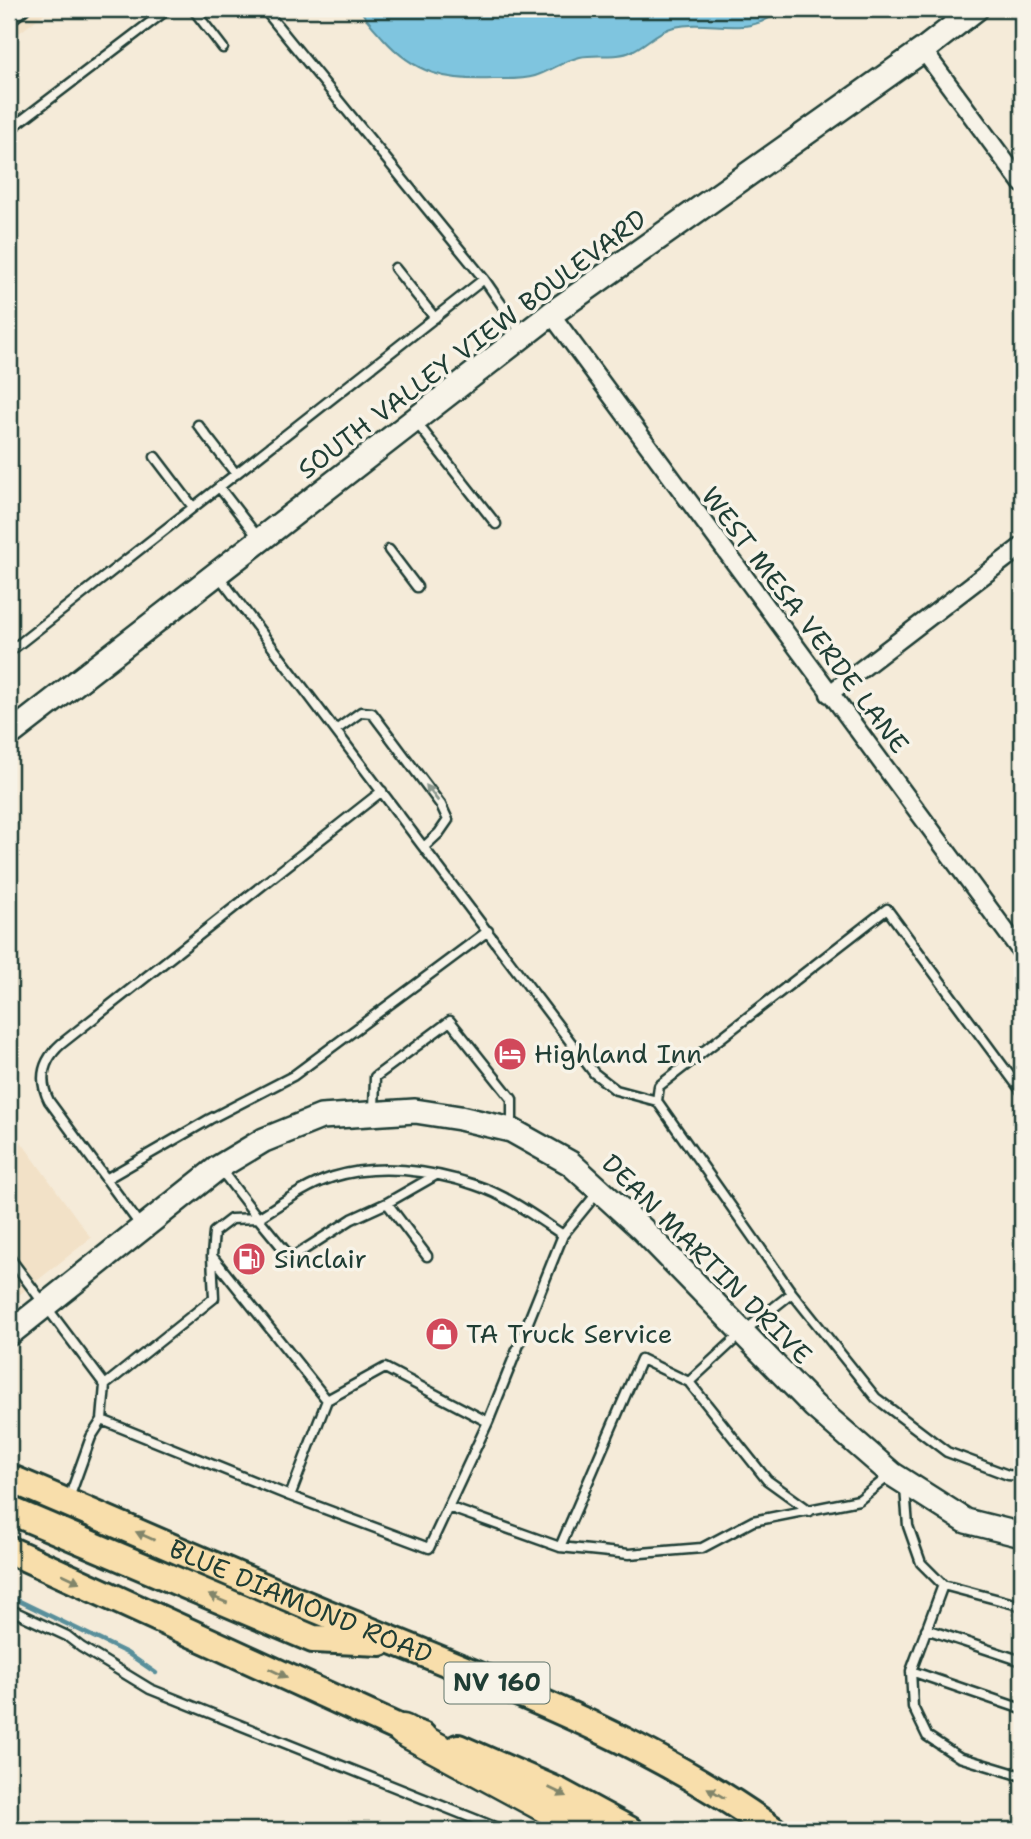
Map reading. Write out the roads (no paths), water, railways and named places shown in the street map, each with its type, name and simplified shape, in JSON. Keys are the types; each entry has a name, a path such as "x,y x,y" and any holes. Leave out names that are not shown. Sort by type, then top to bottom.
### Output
{"highway":[{"name":"BLUE DIAMOND ROAD","path":"9,1478 207,1564 511,1688 648,1755 716,1792 773,1830"},
{"path":"9,1510 313,1639 400,1643"},
{"name":"NV 160","path":"9,1550 403,1730 475,1754 559,1792 629,1830"},
{"path":"403,1730 588,1830"}],"main road":[{"name":"SOUTH VALLEY VIEW BOULEVARD","path":"9,734 551,314 923,50 976,9"},
{"name":"DEAN MARTIN DRIVE","path":"9,1334 219,1167 264,1140 321,1117 374,1112 415,1111 511,1130 570,1163 642,1229 814,1406 898,1478 966,1521 1022,1535"}],"street":[{"path":"923,50 1022,184"},
{"name":"WEST MESA VERDE LANE","path":"551,314 1022,953"},
{"path":"829,694 1022,546"}],"lane":[{"path":"9,22 25,9"},
{"path":"9,130 168,9"},
{"path":"193,9 223,48"},
{"path":"264,9 484,279 523,335"},
{"path":"395,268 435,318"},
{"path":"9,652 484,279"},
{"path":"414,420 496,524"},
{"path":"198,425 236,474"},
{"path":"155,457 193,507"},
{"path":"219,487 260,540"},
{"path":"389,550 417,587"},
{"path":"217,573 594,1073 616,1090 657,1101 792,1293 876,1398 947,1452 1020,1474"},
{"path":"336,730 361,712 372,713 380,723 441,806 448,820 439,834 424,847"},
{"path":"143,1228 44,1091 43,1072 47,1060 53,1051 382,791"},
{"path":"657,1101 659,1086 887,909 1022,1092"},
{"path":"106,1179 210,1119 293,1076 488,931"},
{"path":"374,1112 376,1077 450,1021 512,1099 511,1130"},
{"path":"219,1167 290,1258 352,1219 436,1175"},
{"path":"105,1385 214,1298 214,1232 231,1219 258,1218 301,1190 333,1177 380,1169 436,1175 477,1185 563,1234"},
{"path":"102,1420 290,1496 429,1548 488,1422 563,1234 599,1190"},
{"path":"387,1203 427,1256"},
{"path":"212,1256 327,1400"},
{"path":"9,1257 105,1385 102,1420 91,1437 68,1502"},
{"path":"689,1381 743,1332 792,1293"},
{"path":"560,1547 641,1359 689,1381 767,1479 810,1511"},
{"path":"290,1496 327,1400 384,1368 488,1422"},
{"path":"448,1507 560,1547 629,1554 702,1548 753,1521 859,1500 898,1478 908,1526 921,1563 943,1585 1022,1606"},
{"path":"943,1585 911,1671 913,1707 927,1736 959,1757 1022,1776"},
{"path":"9,1609 67,1636 150,1689 502,1830"},
{"path":"926,1629 1022,1661"},
{"path":"911,1671 1022,1709"}],"water":[{"path":"360,9 781,9 756,24 674,27 662,31 626,53 580,57 530,77 476,79 432,73 407,60 383,38"}],"waterway":[{"path":"9,1596 127,1653 156,1673"}],"place":[{"name":"Highland Inn","path":"510,1054"},
{"name":"Sinclair","path":"249,1259"},
{"name":"TA Truck Service","path":"442,1334"}]}
